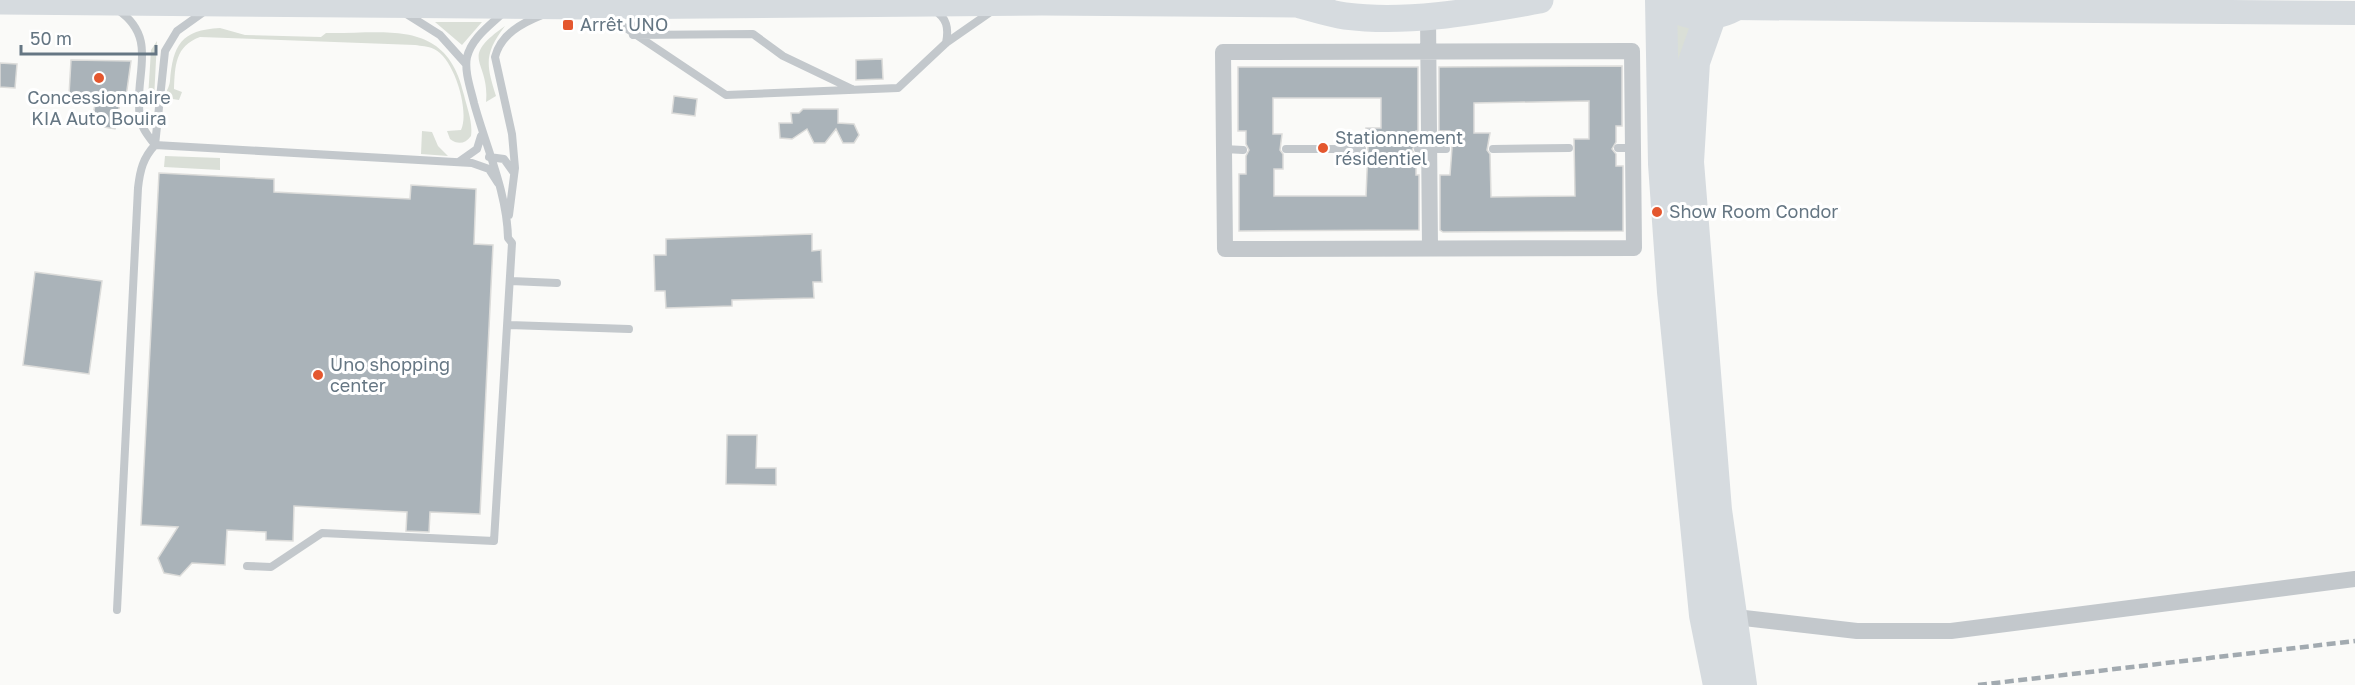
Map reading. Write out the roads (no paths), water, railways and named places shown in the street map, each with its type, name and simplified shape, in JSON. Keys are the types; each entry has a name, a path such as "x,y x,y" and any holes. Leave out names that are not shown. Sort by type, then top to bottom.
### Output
{"highway":[{"path":"1661,0 1644,47 1664,164 1673,292 1728,676"},
{"path":"1666,0 1683,10 1729,7"},
{"path":"1718,616 1716,510 1688,162 1694,62 1729,7"}],"main road":[{"path":"0,1 513,3 591,6 1309,2 1345,16 1428,16 1540,0"},
{"path":"1848,0 1892,9"},
{"path":"1729,7 1892,9 2229,7 2355,14"}],"street":[{"path":"1428,16 1431,149 1430,249"},
{"path":"1644,47 1625,148 1634,248 1225,249 1223,52 1644,47"},
{"path":"1718,616 1857,631 1951,631 2355,579"}],"lane":[{"path":"105,2 132,21 141,36 140,118 155,145"},
{"path":"117,610 139,182 143,163 155,145 165,51 177,31 219,2"},
{"path":"591,6 726,94 898,88 946,43 1008,2"},
{"path":"388,3 440,35 466,64"},
{"path":"508,221 481,132 466,64 469,52 479,35 513,3"},
{"path":"916,3 937,12 945,20 949,30 946,43"},
{"path":"247,566 271,567 322,533 494,541 511,281 512,243 508,238 508,221 516,176 512,134 496,68 496,51 514,28 564,5"},
{"path":"633,35 643,16 667,5"},
{"path":"633,35 753,34 783,56 856,90"},
{"path":"454,163 474,152 480,144 481,132"},
{"path":"155,145 481,164 489,169 498,183"},
{"path":"1493,148 1569,148"},
{"path":"1224,149 1243,150"},
{"path":"1286,149 1362,149"},
{"path":"489,157 504,159 516,176"},
{"path":"511,281 557,283"},
{"path":"508,325 628,329"}],"railway":[{"path":"1978,685 2355,641"}],"place":[{"name":"Arrêt UNO","path":"568,25"},
{"name":"Concessionnaire KIA Auto Bouira","path":"99,78"},
{"name":"Stationnement résidentiel","path":"1323,148"},
{"name":"Show Room Condor","path":"1657,212"},
{"name":"Uno shopping center","path":"318,375"}]}
